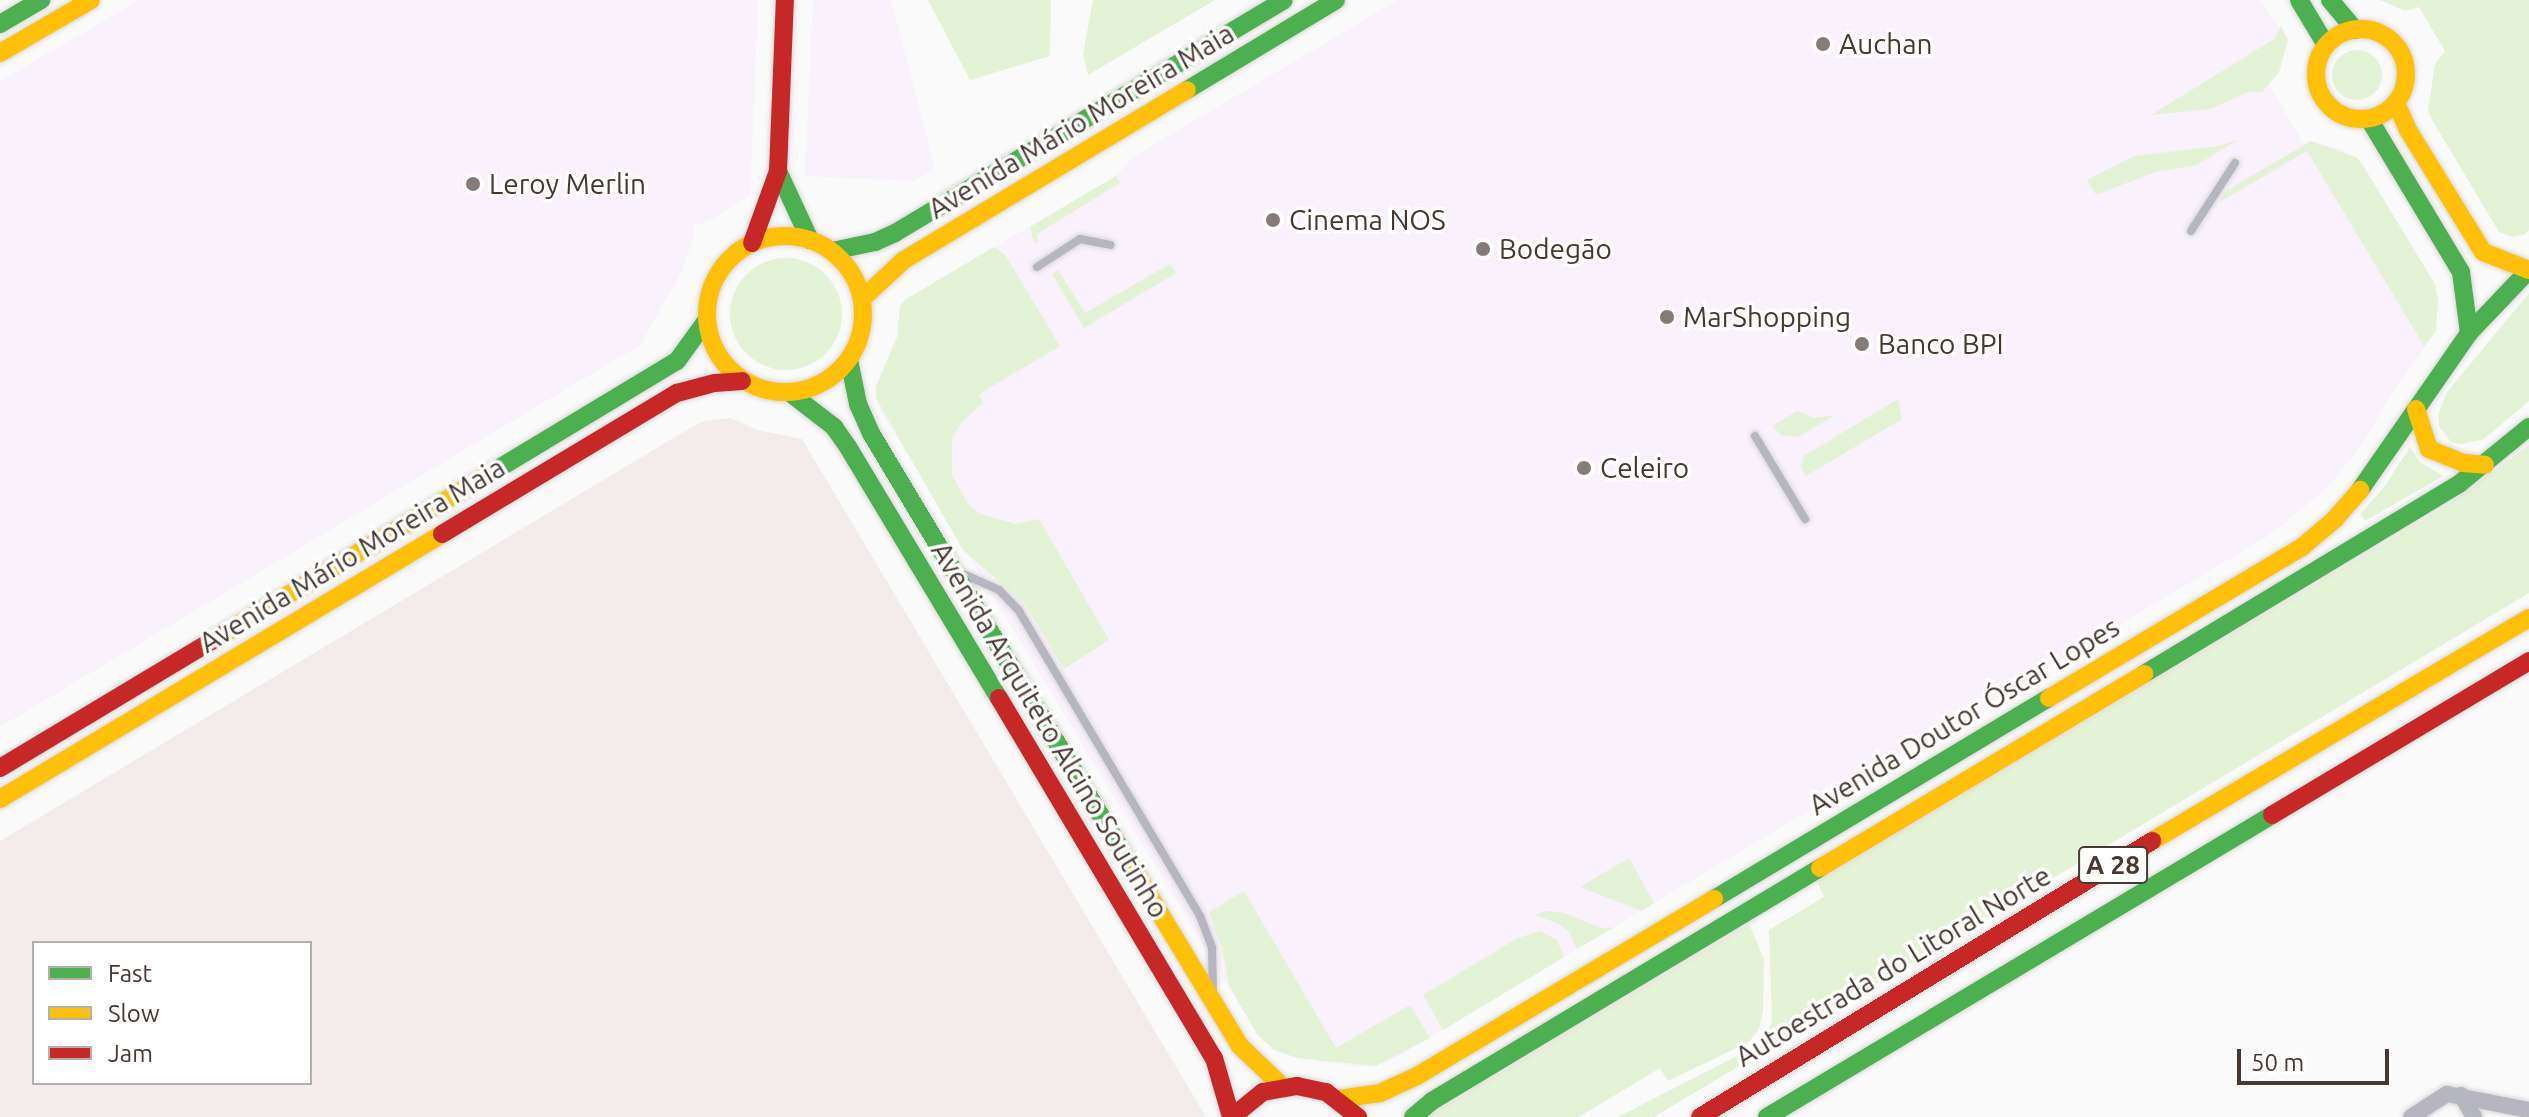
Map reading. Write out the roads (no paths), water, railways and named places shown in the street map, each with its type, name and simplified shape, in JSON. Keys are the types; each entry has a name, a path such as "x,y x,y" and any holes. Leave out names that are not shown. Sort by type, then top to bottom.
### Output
{"main road":[{"path":"0,24 41,0"},
{"path":"0,53 91,0"},
{"path":"752,243 757,220 778,171 785,0"},
{"name":"Avenida Mário Moreira Maia","path":"832,251 875,242 895,233 1284,0"},
{"name":"Avenida Mário Moreira Maia","path":"862,299 904,260 1336,0"},
{"path":"2299,0 2326,45"},
{"path":"2330,0 2355,30"},
{"path":"2355,30 2370,30 2385,36 2404,60 2406,75 2396,103 2369,119 2348,117 2323,97 2316,76 2326,45 2355,30"},
{"path":"2396,103 2408,130 2483,252 2529,270"},
{"path":"2369,119 2461,272 2469,333"},
{"path":"778,171 810,240"},
{"path":"781,236 810,240 832,251 856,280 862,299 863,320 859,341 849,360 833,377 813,389 790,393 765,390 742,381 717,355 706,321 708,297 716,276 730,257 752,243 781,236"},
{"name":"Avenida Doutor Óscar Lopes","path":"1339,1099 1380,1093 1417,1076 2302,547 2334,520 2375,474 2469,333 2529,270"},
{"name":"Avenida Mário Moreira Maia","path":"0,768 677,361 706,321"},
{"name":"Avenida Arquiteto Alcino Soutinho","path":"849,360 858,404 872,435 1240,1046 1283,1087"},
{"name":"Avenida Mário Moreira Maia","path":"0,799 677,393 705,384 742,381"},
{"name":"Avenida Arquiteto Alcino Soutinho","path":"790,393 834,427 848,447 1214,1058 1232,1117"},
{"path":"2416,409 2429,449 2464,463 2485,465"},
{"name":"Avenida Doutor Óscar Lopes","path":"1413,1117 1432,1101 2459,484 2529,427"},
{"name":"Autoestrada do Litoral Norte","path":"1700,1117 2166,832 2529,618"},
{"name":"A 28","path":"1767,1117 2529,661"},
{"path":"1232,1117 1263,1092 1283,1087 1312,1088 1339,1099 1358,1117"}],"street":[{"path":"2411,1117 2447,1094 2529,1110"},
{"path":"2461,1095 2474,1117"}],"lane":[{"path":"2191,231 2235,163"},
{"path":"1037,267 1080,239 1110,245"},
{"path":"1755,436 1805,519"},
{"path":"953,569 999,590 1019,611 1200,916 1212,948 1213,1003"}],"place":[{"name":"Auchan","path":"1823,44"},
{"name":"Leroy Merlin","path":"473,184"},
{"name":"Cinema NOS","path":"1273,220"},
{"name":"Bodegão","path":"1483,249"},
{"name":"MarShopping","path":"1667,317"},
{"name":"Banco BPI","path":"1862,344"},
{"name":"Celeiro","path":"1584,468"}]}
